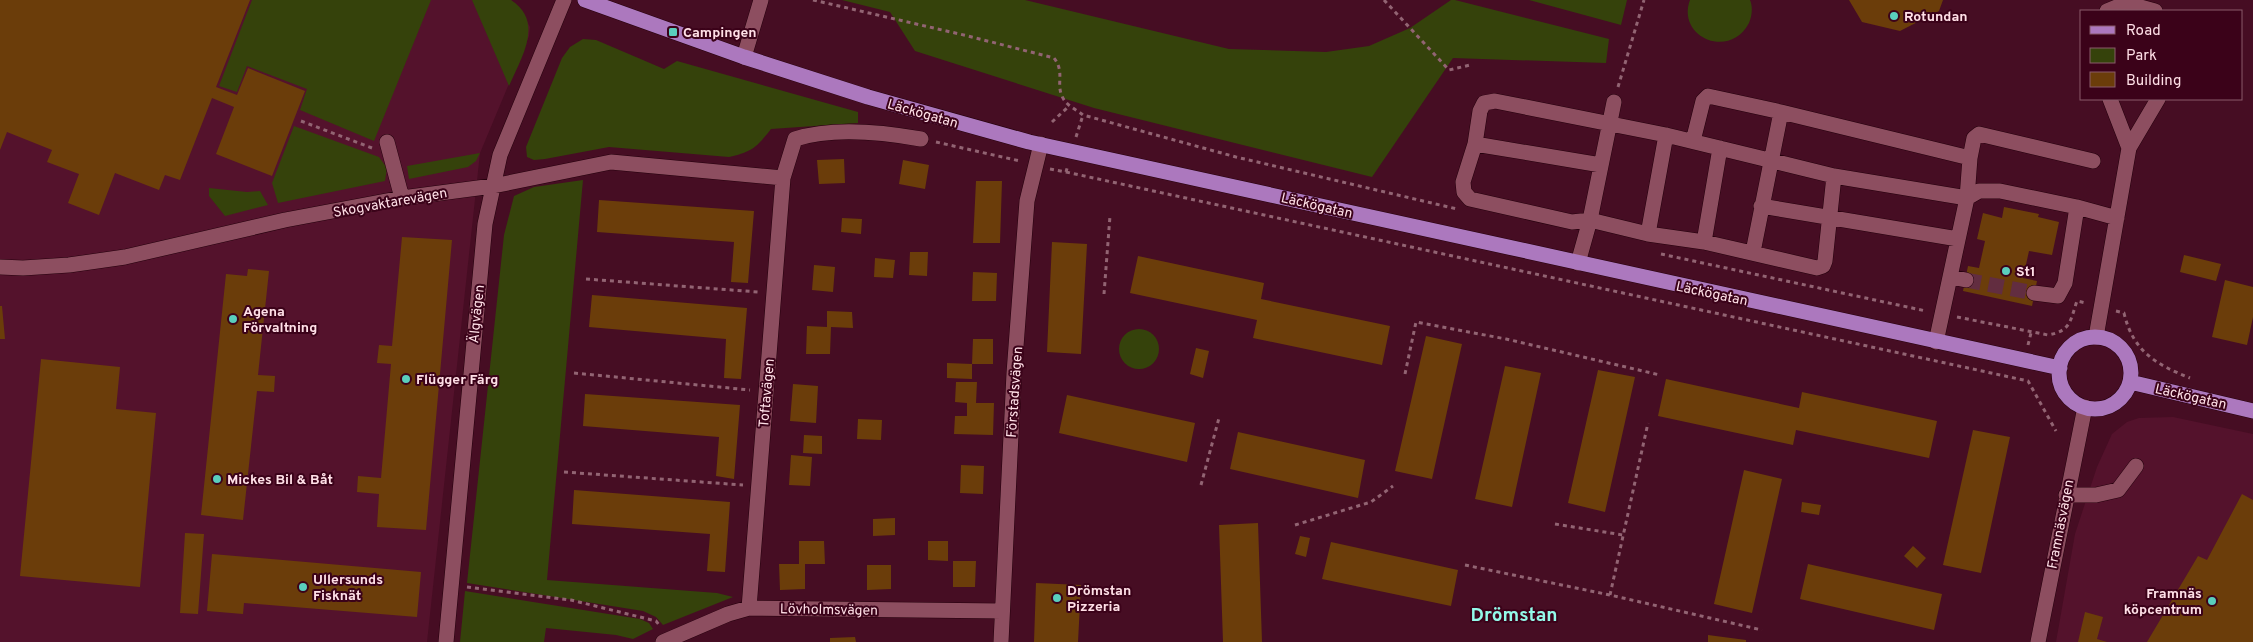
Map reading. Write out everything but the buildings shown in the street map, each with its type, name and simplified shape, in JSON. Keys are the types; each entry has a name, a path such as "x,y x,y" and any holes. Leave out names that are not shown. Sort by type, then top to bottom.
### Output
{"main road":[{"name":"Läckögatan","path":"586,0 744,57 868,97 1071,152 2060,368"},
{"path":"2096,337 2105,338 2121,348 2130,364 2130,382 2126,391 2112,404 2094,408 2077,404 2065,392 2060,377 2060,368 2062,360 2072,346 2087,338 2096,337"},
{"name":"Läckögatan","path":"2130,382 2253,411"}],"street":[{"name":"Älgvägen","path":"446,642 485,224 500,155 564,0"},
{"path":"744,57 761,0"},
{"path":"2109,10 2126,3 2151,10"},
{"path":"1693,141 1703,101 1708,96 1970,158"},
{"path":"2110,100 2130,148"},
{"path":"2096,337 2130,148 2157,100"},
{"path":"1834,176 1825,261 1822,266 1817,268 1704,242 1648,234 1590,220 1572,222 1470,199 1464,192 1463,182 1474,144 1480,110 1484,103 1495,101 1666,135 1834,176 1967,198 1979,191 2000,191 2077,207 2117,218"},
{"path":"1578,263 1590,220 1614,102"},
{"path":"1753,252 1780,112"},
{"name":"Läckögatan","path":"783,178 795,139 811,134 888,133 921,138"},
{"path":"1936,342 1958,279 1958,239 1967,198 1970,158 1974,138 1979,134 2093,161"},
{"path":"1648,234 1666,135"},
{"name":"Förstadsvägen","path":"1001,642 1015,364 1027,201 1034,165 1041,144"},
{"path":"1474,144 1602,165"},
{"path":"1704,242 1720,148"},
{"path":"389,149 402,198"},
{"name":"Skogvaktarevägen","path":"0,267 23,268 69,265 125,257 285,220 402,198 493,186 611,162 783,178"},
{"name":"Toftavägen","path":"749,608 783,178"},
{"path":"1761,206 1958,239"},
{"path":"2034,293 2058,296 2065,282 2077,207"},
{"name":"Framnäsvägen","path":"2038,642 2085,407"},
{"path":"2066,495 2096,495 2118,490 2136,466"},
{"name":"Lövholmsvägen","path":"666,640 728,614 749,608 1002,611"}],"path":[{"path":"1384,0 1449,70 1470,65"},
{"path":"1614,102 1644,0"},
{"path":"1052,122 1070,106"},
{"path":"1066,172 1083,115"},
{"path":"301,121 389,149"},
{"path":"921,138 1034,165 2028,381 2056,431"},
{"path":"1104,294 1110,216"},
{"path":"586,279 774,293"},
{"path":"1405,374 1416,322 1506,339 1660,375"},
{"path":"574,373 766,392"},
{"path":"1201,486 1219,418"},
{"path":"1610,595 1648,423"},
{"path":"564,472 758,486"},
{"path":"1295,525 1371,502 1393,486"},
{"path":"1555,524 1624,535"},
{"path":"1465,565 1610,595 1762,630"},
{"path":"451,585 571,600 656,621 666,640"}],"shaded area":[{"path":"0,0 511,0 521,9 530,27 529,36 480,153 427,642 0,642"},
{"path":"2173,417 2253,434 2253,642 2056,642 2075,534 2097,467 2112,434 2127,422 2139,418"}],"green space":[{"path":"252,0 431,0 374,141 300,110 307,89 247,66 237,92 219,86"},
{"path":"472,0 511,0 521,9 527,19 527,41 509,86"},
{"path":"842,0 1025,0 1229,49 1326,52 1369,46 1410,28 1451,0 1455,0 1609,39 1606,63 1453,58 1372,177 1094,108 915,51 890,12"},
{"path":"1529,0 1627,0 1621,25"},
{"path":"1690,0 1750,0 1752,9 1749,23 1740,34 1730,40 1718,42 1707,39 1698,33 1691,24 1688,13"},
{"path":"583,39 596,40 664,69 677,61 858,112 858,123 771,129 753,148 729,157 609,147 545,159 534,160 527,157 526,147 562,58 570,47"},
{"path":"294,126 379,157 387,168 385,181 278,203 272,183"},
{"path":"480,153 476,161 468,167 409,179 407,166"},
{"path":"583,180 547,580 717,593 733,597 663,625 656,617 643,611 467,583 504,235 514,196 534,187"},
{"path":"209,188 247,192 260,191 268,205 225,216 209,196"},
{"path":"1143,329 1150,332 1156,338 1159,349 1158,357 1150,366 1143,369 1135,369 1128,366 1120,357 1119,345 1122,338 1131,330"},
{"path":"465,591 640,619 649,623 653,629 633,639 616,635 546,628 544,642 460,642"}],"tunnel":[{"path":"1966,280 2034,293"}],"place":[{"name":"Rotundan","path":"1894,16"},
{"name":"Campingen","path":"673,32"},
{"name":"St1","path":"2006,271"},
{"name":"Agena Förvaltning","path":"233,319"},
{"name":"Flügger Färg","path":"406,379"},
{"name":"Mickes Bil & Båt","path":"217,479"},
{"name":"Ullersunds Fisknät","path":"303,587"},
{"name":"Drömstan Pizzeria","path":"1057,598"},
{"name":"Framnäs köpcentrum","path":"2212,601"}],"district":[{"name":"Drömstan","path":"1514,614"}]}
